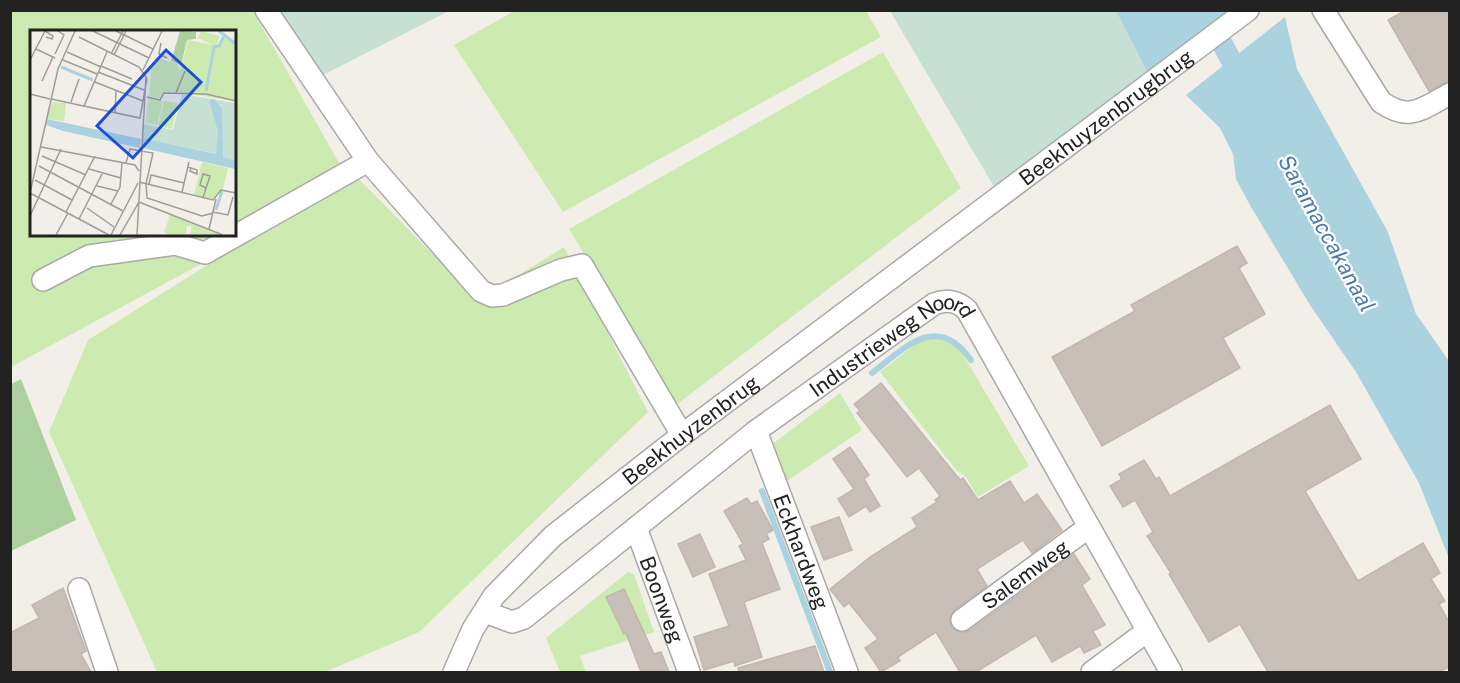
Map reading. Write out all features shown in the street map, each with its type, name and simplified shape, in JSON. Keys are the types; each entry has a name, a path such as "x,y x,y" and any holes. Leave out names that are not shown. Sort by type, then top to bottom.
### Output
{"street":[{"path":"266,10 368,161 487,294 503,295 561,270 582,265 682,435"},
{"name":"Beekhuyzenbrugbrug","path":"963,223 1248,10"},
{"path":"1323,10 1381,102 1390,108 1402,113 1414,113 1449,94"},
{"path":"236,236 368,161"},
{"name":"Beekhuyzenbrug","path":"454,672 473,629 494,596 553,536 682,435 963,223"},
{"path":"44,280 89,256 175,244 205,253 235,236"},
{"name":"Industrieweg Noord","path":"485,612 512,622 524,618 756,431 934,304 955,302 967,310 1146,632 1171,672"},
{"name":"Eckhardweg","path":"756,431 847,672"},
{"name":"Salemweg","path":"962,620 1089,527"},
{"name":"Boonweg","path":"636,528 689,672"},
{"path":"79,590 107,672"},
{"path":"1092,672 1146,632"}],"green space":[{"path":"516,10 866,11 881,37 563,212 454,45"},
{"path":"11,11 253,11 347,177 353,173 478,300 564,247 648,412 419,632 325,672 157,672 49,432 88,340 260,232 11,367"},
{"path":"274,11 449,11 315,79"},
{"path":"890,11 1116,11 1156,89 1006,207"},
{"path":"883,52 961,188 676,405 569,229"},
{"path":"922,339 938,339 958,346 1029,466 978,497 965,476 956,470 880,372"},
{"path":"21,379 76,520 11,551 11,384"},
{"path":"840,393 862,430 781,485 767,448"},
{"path":"628,572 634,574 654,632 580,656 586,672 560,672 546,638"}],"water":[{"path":"1116,11 1239,11 1156,89"},
{"path":"1285,17 1297,69 1388,232 1416,314 1449,361 1449,558 1419,483 1356,372 1310,305 1236,179 1233,154 1220,128 1186,95"}],"building":[{"path":"1406,10 1449,10 1449,81 1429,91 1388,20"},
{"path":"1237,246 1247,263 1239,268 1265,314 1223,338 1240,368 1102,446 1052,357 1135,311 1131,305"},
{"path":"881,383 956,475 961,480 963,478 978,500 1010,481 1024,503 1037,494 1062,530 1032,553 1023,540 977,569 987,586 954,610 949,621 952,628 963,633 970,630 1074,554 1090,579 1082,585 1105,625 1093,631 1101,645 1084,653 1080,646 1052,662 1036,635 976,672 960,672 936,632 898,657 900,661 881,672 865,648 878,639 849,603 844,607 830,589 870,557 917,527 912,518 937,502 935,500 940,496 919,468 907,477 857,413 860,411 854,404"},
{"path":"1330,405 1361,459 1305,491 1358,581 1423,543 1440,573 1431,579 1445,601 1439,604 1449,622 1449,667 1439,672 1268,672 1240,624 1209,642 1169,574 1171,573 1147,536 1153,532 1135,500 1123,507 1110,486 1122,479 1119,474 1144,460 1156,479 1159,477 1170,496"},
{"path":"850,447 869,475 864,479 880,506 870,512 866,506 849,517 838,499 854,489 833,459"},
{"path":"747,498 751,504 757,501 773,530 766,534 769,539 762,543 780,589 744,602 762,657 735,666 734,661 704,670 694,637 729,626 709,574 746,560 739,546 743,544 724,511"},
{"path":"839,517 852,550 824,560 811,527"},
{"path":"700,534 715,567 693,577 678,544"},
{"path":"63,588 86,651 81,654 91,672 10,672 10,633 39,618 32,605"},
{"path":"624,589 654,654 661,652 669,672 641,672 626,633 624,634 606,597"},
{"path":"815,646 824,672 739,672 738,668"}],"waterway":[{"name":"Saramaccakanaal","path":"1204,10 1244,84"},
{"path":"872,373 909,345 934,336 946,338 958,346 971,360"},
{"path":"762,491 830,672"}]}
